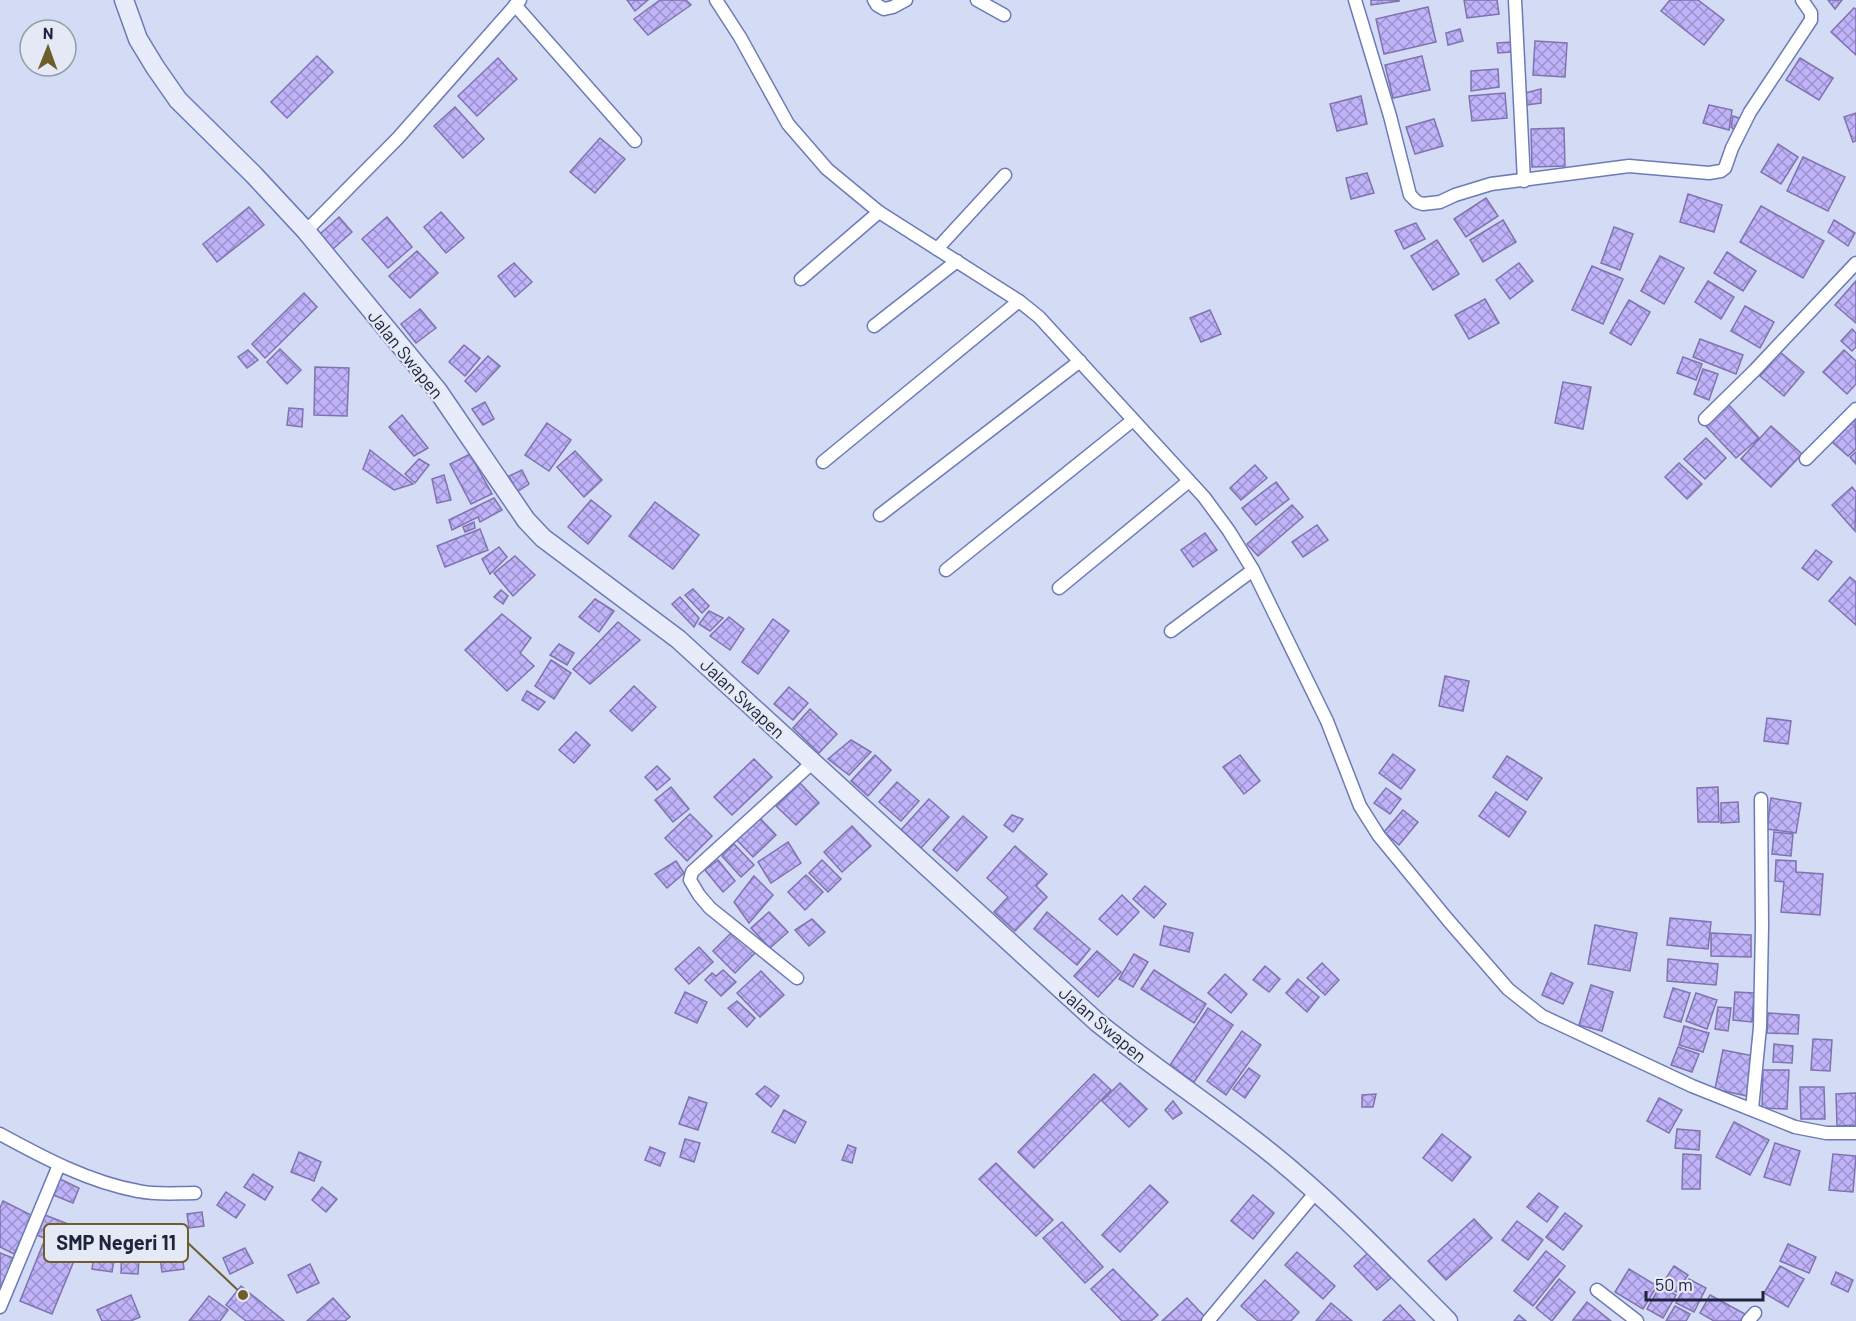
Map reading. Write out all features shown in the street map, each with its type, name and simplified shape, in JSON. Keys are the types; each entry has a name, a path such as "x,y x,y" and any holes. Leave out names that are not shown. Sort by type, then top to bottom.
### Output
{"main road":[{"name":"Jalan Swapen","path":"124,0 138,39 178,100 254,175 306,231 438,391 526,520 543,538 678,639 1097,1022 1139,1057 1272,1154 1316,1192 1369,1241 1448,1321"}],"street":[{"path":"716,0 740,37 788,124 827,169 879,212 1019,301 1039,317 1204,496 1253,570 1327,722 1360,806 1379,836 1508,989 1542,1016 1692,1086 1795,1127 1826,1133 1856,1133"},
{"path":"874,0 884,9 906,0"},
{"path":"977,0 1004,15"},
{"path":"1355,0 1390,116 1410,195 1423,204 1440,202 1491,184 1629,166 1709,173 1721,171 1725,168 1732,147 1750,112 1811,20 1811,13 1802,0"},
{"path":"1515,0 1524,181"},
{"path":"306,231 398,138 517,3 635,141"},
{"path":"937,249 1005,175"},
{"path":"801,279 879,212"},
{"path":"874,326 957,261"},
{"path":"1705,419 1755,370 1856,263"},
{"path":"823,462 1019,301"},
{"path":"880,515 1080,361"},
{"path":"1806,459 1856,409"},
{"path":"946,570 1133,420"},
{"path":"1059,588 1188,481"},
{"path":"1171,631 1253,570"},
{"path":"797,978 710,908 690,880 692,873 812,763"},
{"path":"1752,1109 1760,1027 1761,799"},
{"path":"0,1134 58,1165 103,1181 140,1192 195,1193"},
{"path":"0,1307 58,1165"},
{"path":"1208,1321 1316,1192"},
{"path":"1597,1290 1637,1321"}],"building":[{"path":"627,0 648,0 635,11"},
{"path":"660,0 686,0 691,5 648,35 634,19"},
{"path":"1371,0 1399,0 1399,1 1371,5"},
{"path":"1464,0 1497,0 1499,14 1467,18"},
{"path":"1670,0 1698,0 1724,20 1704,45 1661,11"},
{"path":"1828,0 1842,0 1835,9"},
{"path":"1428,7 1436,42 1384,54 1376,19"},
{"path":"1854,8 1856,9 1856,55 1831,32"},
{"path":"1460,29 1463,41 1448,45 1446,33"},
{"path":"1535,41 1567,43 1565,77 1533,75"},
{"path":"1511,42 1511,52 1498,53 1497,43"},
{"path":"317,56 333,72 287,118 271,102"},
{"path":"1422,56 1430,90 1393,98 1385,65"},
{"path":"498,58 517,79 477,116 458,96"},
{"path":"1800,58 1833,78 1819,100 1786,80"},
{"path":"1498,69 1499,87 1471,91 1471,71"},
{"path":"1541,89 1541,103 1527,105 1525,93"},
{"path":"1505,93 1507,118 1472,121 1469,96"},
{"path":"1361,96 1367,124 1337,131 1330,104"},
{"path":"1709,105 1732,110 1729,130 1703,123"},
{"path":"455,107 484,139 463,158 434,126"},
{"path":"1856,113 1856,141 1853,142 1844,117"},
{"path":"1733,116 1742,119 1736,132 1731,127"},
{"path":"1434,119 1443,146 1415,154 1406,127"},
{"path":"1564,128 1565,166 1532,167 1531,129"},
{"path":"600,138 625,159 595,193 570,172"},
{"path":"1778,144 1798,157 1781,184 1761,172"},
{"path":"1803,157 1845,177 1828,211 1787,191"},
{"path":"1367,173 1374,193 1351,199 1346,178"},
{"path":"1688,194 1722,205 1714,232 1680,222"},
{"path":"1486,198 1498,216 1466,237 1454,219"},
{"path":"1761,206 1824,241 1803,278 1740,242"},
{"path":"249,207 264,225 217,262 203,244"},
{"path":"441,212 464,238 446,253 424,227"},
{"path":"339,217 352,232 333,249 320,234"},
{"path":"387,217 412,247 388,268 362,239"},
{"path":"1503,220 1516,242 1483,262 1470,240"},
{"path":"1834,220 1855,233 1848,246 1828,232"},
{"path":"1416,223 1425,239 1404,249 1395,231"},
{"path":"1614,227 1633,234 1620,270 1601,263"},
{"path":"1437,240 1459,274 1433,290 1411,256"},
{"path":"417,251 438,273 410,298 389,276"},
{"path":"1727,252 1756,271 1743,291 1714,273"},
{"path":"1660,256 1684,268 1664,304 1641,291"},
{"path":"514,263 532,282 515,297 498,276"},
{"path":"1519,263 1533,281 1510,299 1496,280"},
{"path":"1592,266 1623,279 1603,324 1572,310"},
{"path":"1708,281 1734,297 1721,319 1695,302"},
{"path":"1856,281 1856,323 1835,305"},
{"path":"304,293 317,307 265,358 252,344"},
{"path":"1485,299 1499,323 1469,339 1455,315"},
{"path":"1629,300 1650,312 1631,345 1610,333"},
{"path":"1745,306 1774,322 1760,348 1731,331"},
{"path":"420,309 436,328 416,343 401,324"},
{"path":"1210,310 1221,334 1201,342 1190,318"},
{"path":"1852,329 1856,333 1856,347 1852,351 1841,341"},
{"path":"1700,339 1743,355 1736,374 1693,357"},
{"path":"464,345 480,358 465,376 449,362"},
{"path":"280,349 301,370 287,384 267,362"},
{"path":"248,350 258,360 247,368 238,357"},
{"path":"1844,350 1856,361 1856,384 1847,394 1823,372"},
{"path":"1780,352 1804,372 1784,396 1760,376"},
{"path":"488,356 500,366 476,392 465,381"},
{"path":"1683,357 1702,364 1696,380 1677,373"},
{"path":"315,367 349,368 347,416 314,415"},
{"path":"1703,369 1718,374 1709,400 1694,394"},
{"path":"1563,382 1591,387 1583,429 1555,423"},
{"path":"485,402 494,419 483,425 472,409"},
{"path":"1727,403 1759,438 1736,458 1704,424"},
{"path":"289,408 303,409 302,427 287,425"},
{"path":"402,415 428,448 414,456 389,427"},
{"path":"1855,420 1856,449 1848,456 1832,442"},
{"path":"547,423 571,440 549,471 525,455"},
{"path":"1771,426 1802,454 1771,487 1741,459"},
{"path":"1706,438 1726,458 1705,479 1684,459"},
{"path":"370,450 413,484 394,490 363,469"},
{"path":"575,451 602,480 584,497 557,467"},
{"path":"1856,452 1856,464 1850,457"},
{"path":"470,454 492,494 471,504 450,464"},
{"path":"419,459 429,465 415,483 405,474"},
{"path":"1679,463 1702,484 1687,499 1665,477"},
{"path":"1255,465 1267,478 1241,500 1230,488"},
{"path":"522,470 529,484 517,492 509,476"},
{"path":"444,475 451,500 437,503 432,479"},
{"path":"1276,482 1289,499 1256,525 1242,508"},
{"path":"1852,487 1856,492 1855,531 1832,505"},
{"path":"494,498 502,510 480,522 478,517 452,530 449,520"},
{"path":"591,500 611,516 588,544 568,527"},
{"path":"655,502 699,535 673,569 629,536"},
{"path":"1292,505 1303,517 1258,556 1247,544"},
{"path":"474,522 475,528 465,532 463,527"},
{"path":"1317,525 1328,540 1303,557 1292,542"},
{"path":"480,529 488,550 445,567 437,546"},
{"path":"1205,533 1217,550 1193,567 1181,550"},
{"path":"499,547 507,557 490,574 482,559"},
{"path":"1816,550 1832,562 1818,580 1802,568"},
{"path":"515,556 535,575 513,596 494,573"},
{"path":"1850,577 1856,582 1856,625 1829,601"},
{"path":"693,589 709,606 702,613 685,595"},
{"path":"501,590 508,596 503,604 494,597"},
{"path":"680,597 699,618 694,627 672,604"},
{"path":"595,599 614,611 599,632 579,617"},
{"path":"709,611 723,618 710,631 699,624"},
{"path":"502,614 531,638 520,653 534,666 507,691 465,650"},
{"path":"729,617 744,629 730,650 710,636"},
{"path":"773,619 789,631 758,674 742,662"},
{"path":"618,622 640,640 590,684 573,669"},
{"path":"559,644 574,653 567,665 550,655"},
{"path":"551,660 571,673 554,699 535,686"},
{"path":"1445,676 1469,681 1463,711 1439,706"},
{"path":"634,686 656,707 632,731 610,711"},
{"path":"789,687 808,703 793,720 774,704"},
{"path":"527,691 545,702 538,710 522,700"},
{"path":"810,709 837,734 819,753 793,728"},
{"path":"1767,718 1791,721 1788,744 1764,741"},
{"path":"576,732 590,745 574,763 559,750"},
{"path":"851,740 871,752 849,775 828,759"},
{"path":"1393,754 1415,770 1401,789 1379,773"},
{"path":"875,755 891,770 868,796 851,781"},
{"path":"1240,755 1260,781 1244,794 1223,767"},
{"path":"1507,756 1542,778 1527,800 1493,777"},
{"path":"754,759 772,777 732,815 714,797"},
{"path":"657,766 670,779 657,790 645,777"},
{"path":"897,782 919,801 901,821 879,802"},
{"path":"800,783 819,803 796,825 776,806"},
{"path":"671,787 689,809 673,822 655,800"},
{"path":"1718,787 1719,822 1698,822 1697,788"},
{"path":"1386,788 1401,799 1390,814 1374,803"},
{"path":"1496,792 1526,812 1509,837 1479,816"},
{"path":"1771,798 1801,803 1796,833 1767,829"},
{"path":"929,799 949,817 921,848 901,830"},
{"path":"1738,802 1739,822 1721,823 1721,803"},
{"path":"1403,810 1418,822 1399,845 1384,832"},
{"path":"690,814 712,836 687,861 665,838"},
{"path":"1012,815 1023,819 1013,832 1004,825"},
{"path":"758,816 776,835 753,857 735,838"},
{"path":"963,816 987,837 957,871 933,850"},
{"path":"852,826 871,846 842,872 824,852"},
{"path":"1774,832 1793,834 1791,856 1772,854"},
{"path":"788,842 801,863 771,883 758,862"},
{"path":"734,844 754,865 741,877 722,856"},
{"path":"1015,846 1047,874 1036,886 1047,897 1015,931 994,912 1008,897 987,878"},
{"path":"718,860 735,881 723,892 705,870"},
{"path":"822,860 841,879 828,892 809,873"},
{"path":"1776,860 1796,861 1796,872 1823,874 1820,915 1781,912 1784,882 1775,881"},
{"path":"676,861 684,873 667,888 655,874"},
{"path":"806,875 823,892 805,910 788,892"},
{"path":"754,876 773,895 749,923 734,902"},
{"path":"1145,886 1166,904 1154,918 1133,899"},
{"path":"1122,895 1139,912 1117,935 1099,919"},
{"path":"769,912 788,932 770,948 751,928"},
{"path":"1047,912 1090,949 1077,965 1034,929"},
{"path":"1670,918 1711,922 1708,949 1667,945"},
{"path":"812,919 825,932 809,946 795,930"},
{"path":"1595,925 1637,933 1630,971 1588,964"},
{"path":"1164,926 1193,933 1189,952 1160,945"},
{"path":"733,931 755,953 735,973 713,951"},
{"path":"1711,933 1751,935 1751,957 1711,956"},
{"path":"699,947 713,962 689,984 675,969"},
{"path":"1097,951 1121,972 1098,997 1074,976"},
{"path":"1134,954 1148,962 1133,987 1119,979"},
{"path":"1668,959 1718,964 1716,985 1667,981"},
{"path":"1322,963 1339,980 1325,995 1307,978"},
{"path":"1265,966 1280,979 1269,992 1253,980"},
{"path":"723,970 736,982 721,996 705,980 712,973 716,976"},
{"path":"1154,970 1206,1004 1194,1023 1141,989"},
{"path":"761,971 784,995 760,1017 737,993"},
{"path":"1551,973 1573,983 1563,1004 1542,995"},
{"path":"1225,974 1247,994 1231,1013 1208,993"},
{"path":"1298,979 1319,997 1307,1012 1286,993"},
{"path":"1591,985 1613,992 1602,1031 1579,1025"},
{"path":"1673,988 1690,993 1681,1022 1664,1017"},
{"path":"685,992 707,1002 697,1023 675,1013"},
{"path":"1735,992 1754,993 1752,1022 1733,1020"},
{"path":"1696,993 1717,1000 1707,1029 1686,1021"},
{"path":"737,1001 755,1018 747,1027 728,1008"},
{"path":"1718,1007 1731,1008 1728,1031 1715,1029"},
{"path":"1208,1008 1233,1025 1194,1082 1170,1065"},
{"path":"1768,1013 1799,1015 1798,1034 1767,1033"},
{"path":"1684,1026 1709,1033 1703,1052 1679,1045"},
{"path":"1242,1031 1261,1045 1226,1095 1207,1081"},
{"path":"1813,1039 1832,1040 1830,1071 1811,1070"},
{"path":"1774,1044 1793,1046 1792,1063 1773,1062"},
{"path":"1678,1047 1699,1054 1692,1072 1671,1065"},
{"path":"1723,1050 1754,1056 1747,1096 1715,1089"},
{"path":"1249,1068 1260,1076 1245,1098 1233,1089"},
{"path":"1763,1070 1789,1070 1787,1109 1762,1108"},
{"path":"1094,1074 1111,1090 1034,1168 1018,1152"},
{"path":"1120,1083 1147,1109 1129,1127 1102,1101"},
{"path":"765,1086 779,1096 771,1107 756,1094"},
{"path":"1800,1087 1824,1087 1825,1119 1801,1119"},
{"path":"1856,1093 1856,1125 1837,1126 1836,1094"},
{"path":"1376,1094 1373,1107 1362,1107 1362,1095"},
{"path":"689,1097 707,1103 698,1130 679,1124"},
{"path":"1659,1098 1682,1110 1669,1133 1647,1121"},
{"path":"1173,1101 1182,1113 1173,1119 1165,1110"},
{"path":"784,1110 806,1122 795,1143 772,1132"},
{"path":"1734,1122 1769,1140 1750,1175 1716,1157"},
{"path":"1677,1129 1700,1131 1699,1150 1675,1148"},
{"path":"1442,1134 1471,1157 1452,1181 1423,1158"},
{"path":"685,1139 700,1143 694,1162 680,1157"},
{"path":"1775,1143 1800,1151 1790,1185 1764,1177"},
{"path":"848,1145 856,1148 852,1163 842,1160"},
{"path":"650,1147 665,1153 660,1166 645,1160"},
{"path":"299,1152 321,1162 314,1181 291,1172"},
{"path":"1683,1154 1701,1155 1700,1189 1682,1189"},
{"path":"1833,1154 1856,1156 1853,1192 1829,1190"},
{"path":"996,1163 1053,1220 1036,1236 979,1179"},
{"path":"253,1174 273,1187 265,1200 244,1187"},
{"path":"58,1178 79,1188 73,1203 51,1194"},
{"path":"1150,1185 1168,1202 1120,1252 1102,1235"},
{"path":"322,1187 337,1199 326,1212 312,1200"},
{"path":"226,1192 245,1205 236,1218 217,1205"},
{"path":"1539,1193 1558,1207 1547,1222 1527,1207"},
{"path":"1253,1195 1274,1213 1253,1239 1231,1221"},
{"path":"3,1201 33,1216 14,1254 0,1247 0,1208"},
{"path":"202,1212 204,1226 189,1228 187,1214"},
{"path":"1565,1213 1582,1226 1563,1250 1546,1237"},
{"path":"45,1215 86,1231 78,1252 37,1235"},
{"path":"1474,1219 1492,1238 1446,1280 1428,1261"},
{"path":"1517,1221 1543,1240 1528,1260 1502,1240"},
{"path":"1062,1222 1103,1267 1085,1283 1043,1238"},
{"path":"97,1238 117,1241 112,1272 92,1269"},
{"path":"180,1239 184,1269 162,1272 158,1242"},
{"path":"122,1243 140,1244 138,1274 121,1273"},
{"path":"43,1244 76,1256 52,1314 20,1301"},
{"path":"1788,1244 1816,1257 1809,1273 1780,1261"},
{"path":"245,1248 253,1263 230,1274 223,1258"},
{"path":"1546,1251 1565,1266 1533,1306 1514,1291"},
{"path":"1297,1252 1335,1286 1323,1299 1285,1265"},
{"path":"0,1253 13,1258 2,1291 0,1290"},
{"path":"1368,1253 1391,1278 1377,1290 1354,1266"},
{"path":"310,1264 319,1283 297,1293 288,1275"},
{"path":"1674,1266 1688,1275 1676,1292 1662,1284"},
{"path":"1780,1266 1804,1279 1788,1307 1764,1293"},
{"path":"1113,1269 1158,1315 1151,1321 1122,1321 1091,1289"},
{"path":"1629,1269 1657,1286 1643,1309 1615,1292"},
{"path":"1836,1272 1853,1280 1848,1292 1831,1284"},
{"path":"1559,1279 1575,1292 1552,1321 1536,1308"},
{"path":"1689,1279 1706,1288 1694,1312 1676,1303"},
{"path":"1265,1280 1299,1312 1291,1321 1258,1321 1241,1306"},
{"path":"241,1286 284,1321 246,1321 226,1305"},
{"path":"1660,1286 1676,1295 1663,1318 1647,1309"},
{"path":"131,1295 140,1317 131,1321 102,1321 97,1310"},
{"path":"1710,1295 1745,1314 1741,1321 1714,1321 1700,1313"},
{"path":"209,1296 228,1310 220,1321 189,1321"},
{"path":"333,1298 350,1317 345,1321 307,1321"},
{"path":"1187,1298 1205,1317 1200,1321 1162,1321"},
{"path":"1587,1302 1611,1321 1573,1320"},
{"path":"1331,1303 1352,1321 1316,1321"},
{"path":"1400,1305 1415,1321 1383,1321"},
{"path":"1675,1306 1690,1314 1686,1321 1666,1321"},
{"path":"1519,1315 1526,1321 1514,1321"}],"place":[{"name":"SMP Negeri 11","path":"243,1295"}]}
